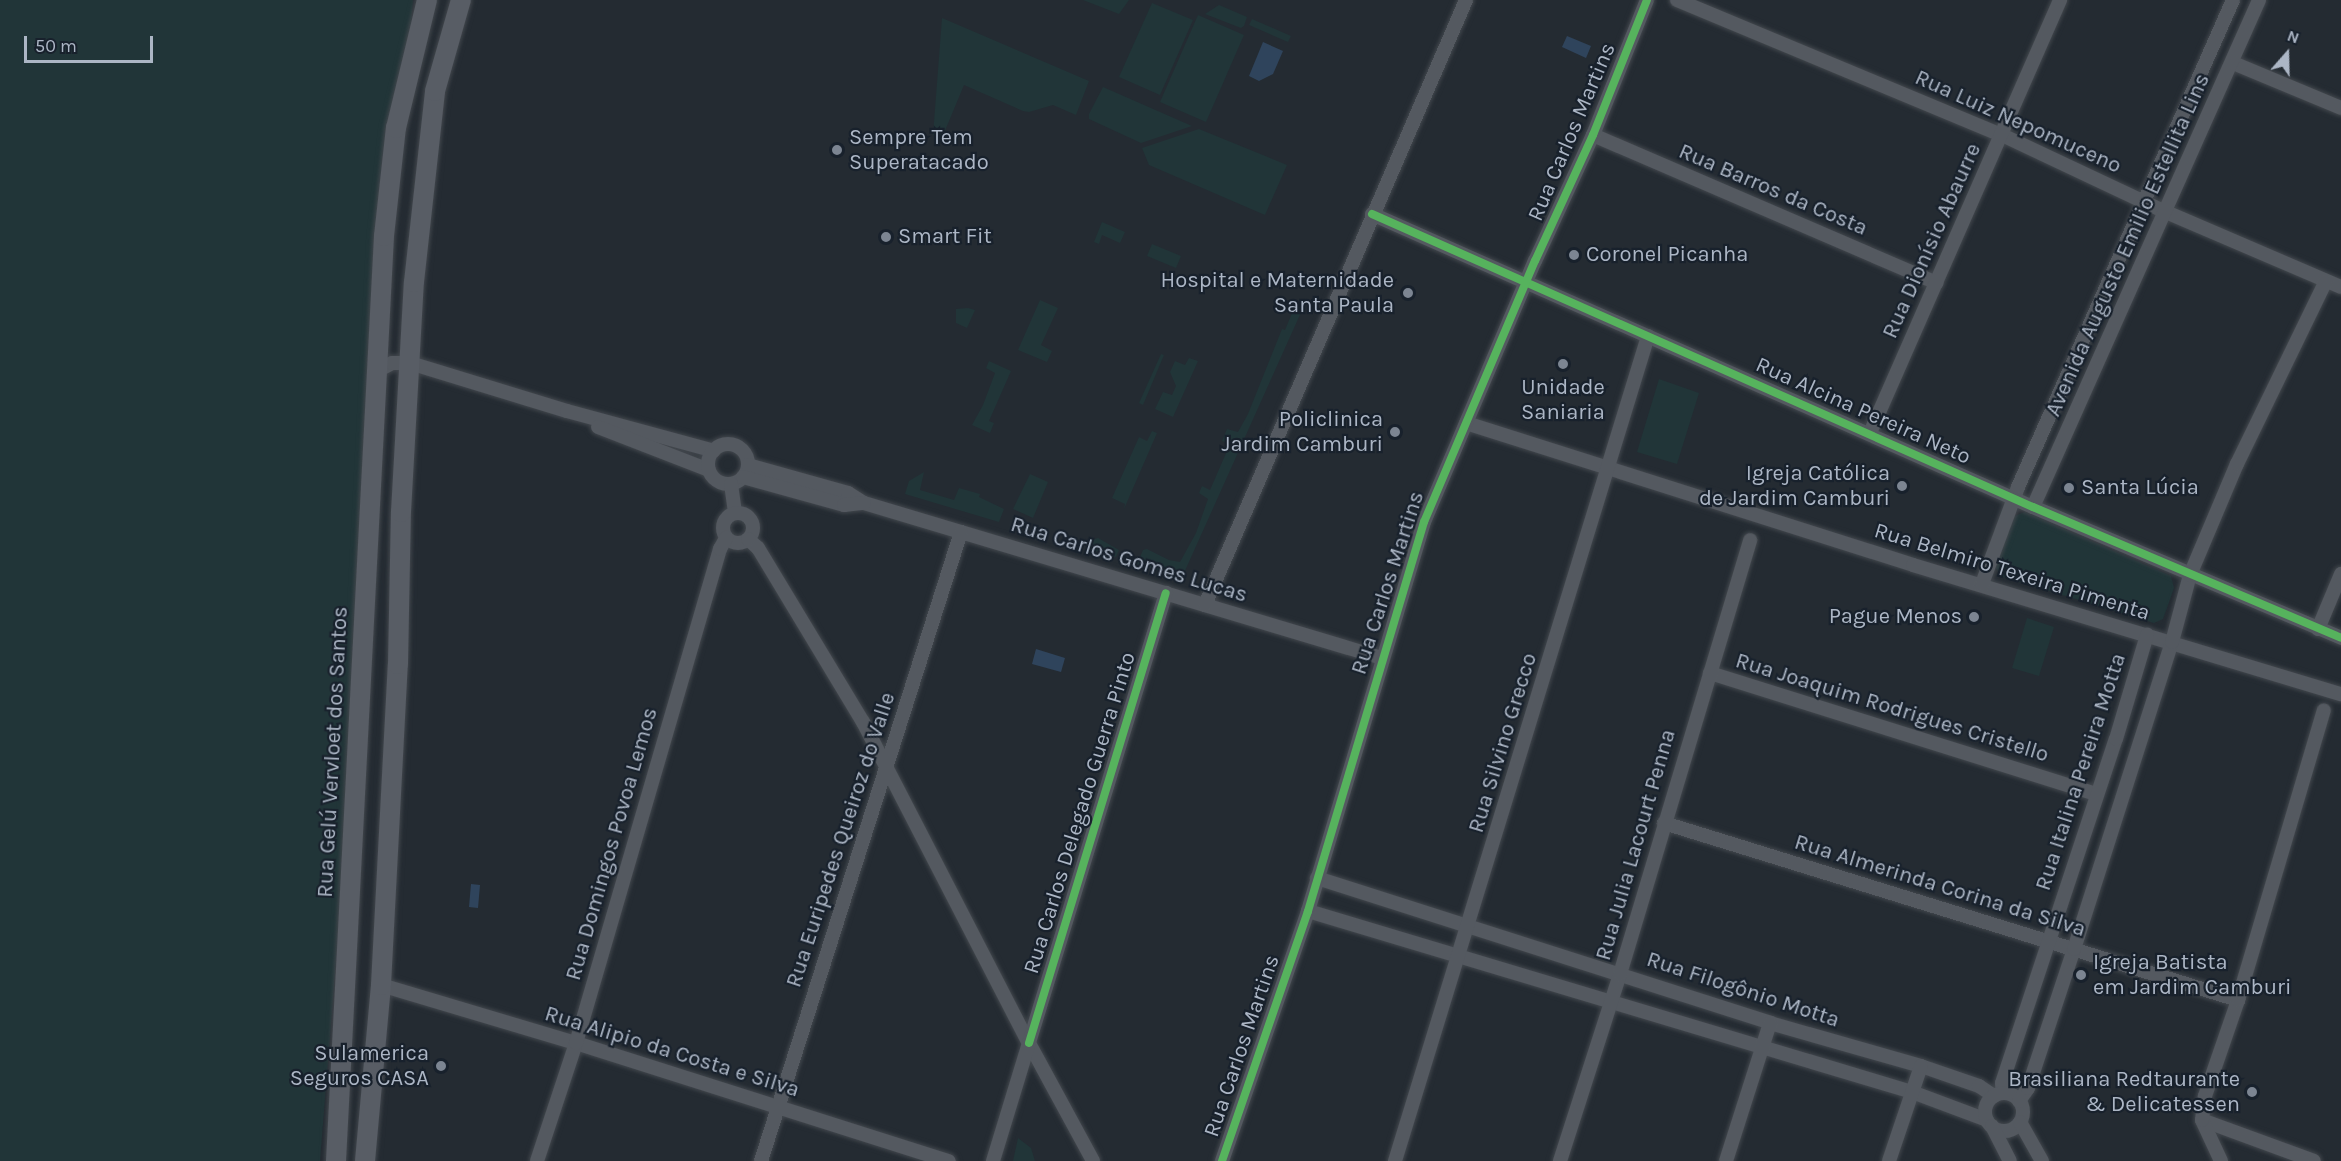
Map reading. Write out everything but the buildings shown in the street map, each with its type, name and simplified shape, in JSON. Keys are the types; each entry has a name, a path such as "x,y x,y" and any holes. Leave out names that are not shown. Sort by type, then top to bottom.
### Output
{"main road":[{"name":"Rua Gelú Vervloet dos Santos","path":"336,1161 384,236 396,128 427,0"},
{"path":"365,1161 381,985 391,765 399,664 402,512 415,271 435,91 461,0"}],"street":[{"path":"1205,605 1466,0"},
{"name":"Rua Carlos Martins","path":"1222,1161 1308,911 1420,532 1526,284 1593,135 1647,0"},
{"name":"Rua Luiz Nepomuceno","path":"1677,0 2002,135 2166,212 2341,287"},
{"name":"Rua Dionísio Abaurre","path":"1870,432 2060,0"},
{"name":"Avenida Augusto Emilio Estellita Lins","path":"1982,584 2015,497 2233,0"},
{"name":"Avenida Augusto Emilio Estellita Lins","path":"2033,507 2233,63 2259,0"},
{"path":"2233,63 2341,108"},
{"name":"Rua Barros da Costa","path":"1593,135 1937,283"},
{"name":"Rua Alcina Pereira Neto","path":"1372,214 1526,284 1870,432 2033,507 2341,638"},
{"name":"Rua Italina Pereira Motta","path":"2019,1101 2028,1088 2074,949 2172,642 2190,575 2236,464 2326,281"},
{"name":"Rua Silvino Grecco","path":"1395,1161 1609,470 1648,336"},
{"name":"Rua Carlos Gomes Lucas","path":"376,371 392,363 410,363 567,411 714,451 726,445 739,448 747,458 741,475"},
{"name":"Rua Carlos Gomes Lucas","path":"567,411 606,431 709,470 717,481 741,475 844,505 864,503 1382,658"},
{"name":"Rua Belmiro Texeira Pimenta","path":"1466,423 1609,470 2341,694"},
{"path":"709,470 710,457 714,451"},
{"path":"735,513 741,475"},
{"path":"735,513 745,514 752,521 753,531 748,539 737,543 726,538 723,528 726,518 735,513"},
{"name":"Rua Euripedes Queiroz do Valle","path":"761,1161 961,532"},
{"name":"Rua Domingos Povoa Lemos","path":"537,1161 576,1042 720,549 726,538"},
{"path":"748,539 758,548 887,767 1029,1043 1093,1161"},
{"name":"Rua Julia Lacourt Penna","path":"1560,1161 1620,974 1750,540"},
{"path":"2318,629 2341,574"},
{"name":"Rua Carlos Delegado Guerra Pinto","path":"993,1161 1166,593"},
{"name":"Rua Italina Pereira Motta","path":"1999,1095 2147,635"},
{"name":"Rua Joaquim Rodrigues Cristello","path":"1710,673 2097,794"},
{"path":"2221,1161 2202,1120 2205,1096 2238,1000 2324,710"},
{"name":"Rua Almerinda Corina da Silva","path":"1664,823 2238,1000"},
{"name":"Rua Filogônio Motta","path":"1317,878 1770,1023 1921,1066 1999,1095"},
{"name":"Rua Filogônio Motta","path":"1308,911 1912,1092 1989,1123"},
{"name":"Rua Alipio da Costa e Silva","path":"381,985 576,1042 949,1161"},
{"path":"1726,1161 1770,1023"},
{"path":"1890,1161 1921,1066"},
{"path":"1989,1123 2007,1131 2020,1122 2023,1112 2019,1101 1999,1095 1986,1107 1989,1123 2010,1161"},
{"path":"2202,1120 2307,1160"},
{"path":"2020,1122 2042,1161"}],"green space":[{"path":"0,0 413,0 320,1161 0,1161"},
{"path":"1083,0 1129,0 1119,14"},
{"path":"1152,3 1193,20 1160,95 1119,77"},
{"path":"1219,5 1247,17 1244,26 1241,28 1205,14"},
{"path":"1198,15 1244,35 1206,122 1160,102"},
{"path":"942,18 1089,81 1076,115 1053,105 1029,112 1023,111 964,85 942,138 933,135"},
{"path":"1252,19 1291,36 1288,42 1249,25"},
{"path":"1103,87 1192,126 1141,143 1089,119 1089,114"},
{"path":"1199,129 1287,165 1265,215 1149,165 1142,148"},
{"path":"1102,222 1125,232 1120,243 1102,235 1099,244 1094,242"},
{"path":"1152,244 1181,256 1176,268 1147,256"},
{"path":"1040,300 1058,308 1041,345 1052,351 1047,362 1018,350"},
{"path":"1295,306 1303,308 1184,573 1179,576 1137,564 1143,550 1147,549 1169,560 1180,562 1196,533 1208,499 1199,493 1202,486 1210,490 1230,444 1222,441 1227,429 1238,432 1248,414 1282,329 1285,330"},
{"path":"956,309 975,310 967,328 956,323"},
{"path":"1161,354 1164,355 1143,405 1139,403"},
{"path":"1189,358 1198,361 1173,417 1155,409 1163,392 1172,395 1176,386 1170,372 1175,361 1185,365"},
{"path":"989,361 1011,371 989,421 994,423 990,433 972,425 983,405 995,373 986,368"},
{"path":"1659,379 1699,393 1677,464 1637,452"},
{"path":"1152,431 1157,433 1124,509 1125,504 1112,498 1139,437 1147,441"},
{"path":"924,472 920,490 954,500 959,488 980,494 979,497 1004,509 999,522 905,494 909,481"},
{"path":"1030,474 1048,482 1033,518 1013,509"},
{"path":"2025,512 2171,576 2174,588 2163,619 2154,623 2003,577 1995,567 2012,517"},
{"path":"1098,538 1119,550 1116,557 1089,549 1092,540"},
{"path":"2027,618 2054,627 2039,676 2012,668"},
{"path":"1018,1138 1031,1148 1035,1161 1013,1161"}],"water":[{"path":"1567,36 1591,46 1586,58 1562,47"},
{"path":"1263,42 1283,51 1273,74 1259,81 1249,76"},
{"path":"1036,649 1065,658 1061,672 1032,664"},
{"path":"471,884 480,885 478,908 469,907"}],"cycle path":[{"path":"1222,1161 1308,911 1424,522 1535,261 1593,135 1647,0"},
{"path":"1372,214 2033,507 2341,638"},
{"path":"1029,1043 1166,593"}],"place":[{"name":"Sempre Tem Superatacado","path":"837,150"},
{"name":"Smart Fit","path":"886,237"},
{"name":"Coronel Picanha","path":"1574,255"},
{"name":"Hospital e Maternidade Santa Paula","path":"1408,293"},
{"name":"Unidade Saniaria","path":"1563,364"},
{"name":"Policlinica Jardim Camburi","path":"1395,432"},
{"name":"Igreja Católica de Jardim Camburi","path":"1902,486"},
{"name":"Santa Lúcia","path":"2069,488"},
{"name":"Pague Menos","path":"1974,617"},
{"name":"Igreja Batista em Jardim Camburi","path":"2081,975"},
{"name":"Sulamerica Seguros CASA","path":"441,1066"},
{"name":"Brasiliana Redtaurante & Delicatessen","path":"2252,1092"}]}
